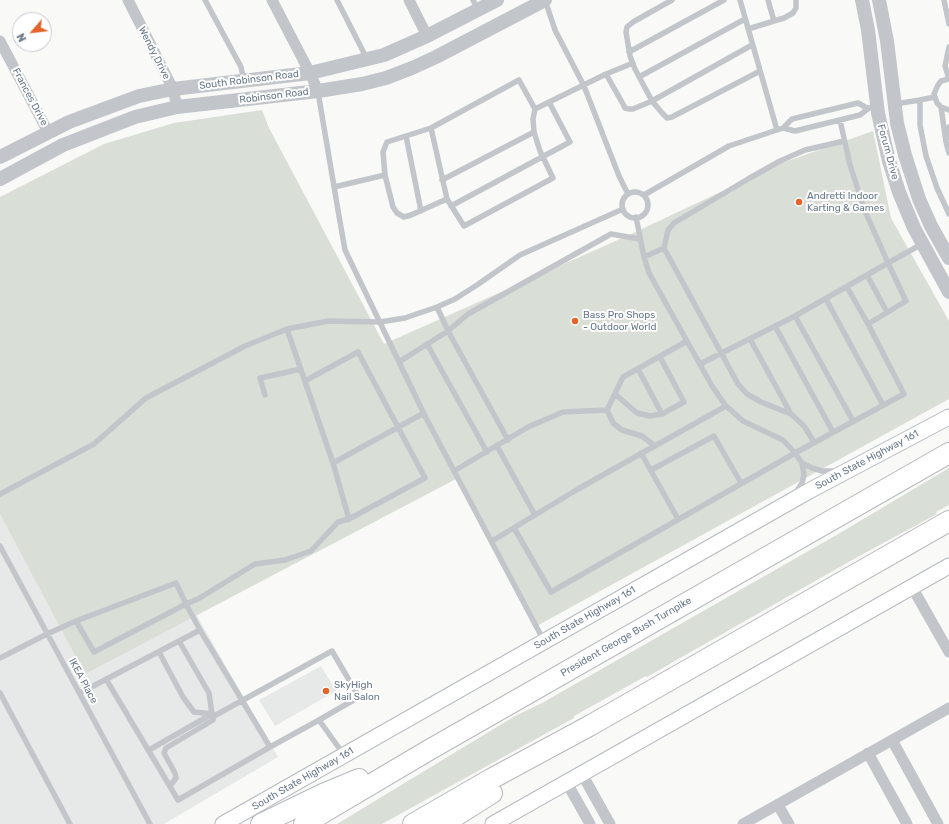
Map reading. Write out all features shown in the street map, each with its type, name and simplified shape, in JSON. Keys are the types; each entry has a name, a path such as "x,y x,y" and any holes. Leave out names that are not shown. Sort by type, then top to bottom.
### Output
{"highway":[{"name":"President George Bush Turnpike","path":"304,824 429,750 949,453"},
{"path":"413,824 949,521"},
{"path":"443,824 498,790 590,725"},
{"path":"261,824 323,794 429,750"}],"main road":[{"name":"South State Highway 161","path":"223,824 791,500 949,417"},
{"path":"493,824 949,566"}],"street":[{"name":"Wendy Drive","path":"128,0 173,89 177,107"},
{"path":"272,0 318,91"},
{"path":"409,0 428,36"},
{"name":"South Robinson Road","path":"0,157 69,122 138,96 173,89 310,73 384,55 428,36 475,5 497,0"},
{"name":"Robinson Road","path":"0,179 63,145 135,117 177,107 318,91 362,84 386,78 412,68 545,0"},
{"name":"Forum Drive","path":"862,0 870,40 872,108 884,139 894,177 908,214 949,292"},
{"name":"Forum Drive","path":"879,0 887,41 901,140 919,199 931,226 949,258"},
{"name":"Frances Drive","path":"0,41 48,132"},
{"path":"872,108 895,104"},
{"path":"912,587 949,652"},
{"path":"743,824 756,821 778,804 949,708"},
{"path":"892,740 938,824"},
{"path":"868,753 907,824"},
{"path":"582,774 610,824"},
{"path":"566,782 588,821 601,809"},
{"path":"778,804 789,824"}],"lane":[{"path":"205,0 241,67 244,81"},
{"path":"337,0 367,59"},
{"path":"545,0 555,30 584,86 619,176 628,194"},
{"path":"672,0 633,22 627,27 626,37 629,52 639,77 652,101 667,118 672,117 760,71"},
{"path":"629,52 724,0"},
{"path":"740,0 760,71 780,129"},
{"path":"768,0 774,20"},
{"path":"748,29 784,18 793,13 796,8 796,0"},
{"path":"944,0 949,24"},
{"path":"639,77 745,19"},
{"path":"606,74 625,108 634,109 652,101 752,45"},
{"path":"949,47 945,66 949,79 941,81 935,89 937,104 949,110"},
{"path":"535,109 606,74 633,63"},
{"path":"431,128 446,199 464,226 553,178 543,157 534,132 533,119 535,109 519,80 431,128 387,142 383,152 385,175 393,207 397,213 404,217 446,199"},
{"path":"318,91 345,250 454,472 544,641"},
{"path":"895,104 935,97"},
{"path":"920,100 920,125 926,156 936,188 949,214"},
{"path":"451,206 570,142 549,102"},
{"path":"644,196 729,146 780,129 792,119 858,103 872,108"},
{"path":"941,107 949,153"},
{"path":"780,129 795,131 860,116 872,108"},
{"path":"840,120 850,165 865,211 906,301 868,324"},
{"path":"946,142 949,126"},
{"path":"442,180 534,132"},
{"path":"406,136 421,210"},
{"path":"791,414 760,402 747,394 738,384 664,248 668,230 674,223 705,204 780,161 805,150 844,141"},
{"path":"334,187 385,175"},
{"path":"636,192 644,196 648,203 646,211 636,218 629,216 623,209 623,201 628,194 636,192"},
{"path":"0,494 94,444 146,398 245,346 287,329 328,321 380,322 405,318 437,307 455,299 520,255 623,209"},
{"path":"636,218 649,273 712,386 726,406 743,421 783,440 802,463 804,474 802,483 791,500"},
{"path":"400,362 448,331 468,314 611,234 640,239"},
{"path":"700,364 796,316 923,244"},
{"path":"644,257 664,248"},
{"path":"867,275 888,312"},
{"path":"514,528 551,592 814,442 904,394 847,286"},
{"path":"826,299 883,405"},
{"path":"437,307 448,331 508,440"},
{"path":"796,316 853,421"},
{"path":"774,326 833,432"},
{"path":"287,329 333,463 349,519"},
{"path":"750,339 791,414 804,426 814,442"},
{"path":"655,446 642,436 622,430 618,427 609,417 607,410 623,377 688,342"},
{"path":"427,344 487,452"},
{"path":"76,621 94,652 198,599 255,564 285,560 311,551 338,522 349,519 425,478 358,352 305,381"},
{"path":"615,394 637,413 650,416 662,414 684,402 660,357"},
{"path":"265,395 260,378 301,369"},
{"path":"638,369 662,414"},
{"path":"492,541 578,488 726,406"},
{"path":"454,472 528,428 563,412 607,410"},
{"path":"333,463 424,413"},
{"path":"651,470 714,436 741,483"},
{"path":"497,446 535,515"},
{"path":"641,453 678,519"},
{"path":"802,463 822,471 846,471"},
{"name":"IKEA Place","path":"0,546 150,824"},
{"path":"0,658 76,621 176,583 200,630 270,747"},
{"path":"80,694 200,630"},
{"path":"170,786 176,778 175,773 164,753 166,748 214,720 210,693 180,641"},
{"path":"106,679 148,750 170,786 178,800 359,697 332,651 243,701 148,750"},
{"path":"159,652 183,697 194,712 213,716"},
{"path":"0,694 70,824"},
{"path":"319,720 345,755"}],"shaded area":[{"path":"262,110 269,128 384,344 629,235 782,163 873,131 891,218 949,321 949,399 535,627 456,479 85,674 0,514 0,197 104,144 174,123"},
{"path":"949,468 949,505 936,512 937,514 852,560 647,677 646,676 574,716 574,718 382,824 337,824 515,716 542,703 840,533"},
{"path":"0,514 86,673 196,614 278,757 164,824 0,824"},
{"path":"321,666 336,691 275,726 259,700"}],"place":[{"name":"Andretti Indoor Karting & Games","path":"799,202"},
{"name":"Bass Pro Shops - Outdoor World","path":"575,321"},
{"name":"SkyHigh Nail Salon","path":"326,691"}]}
